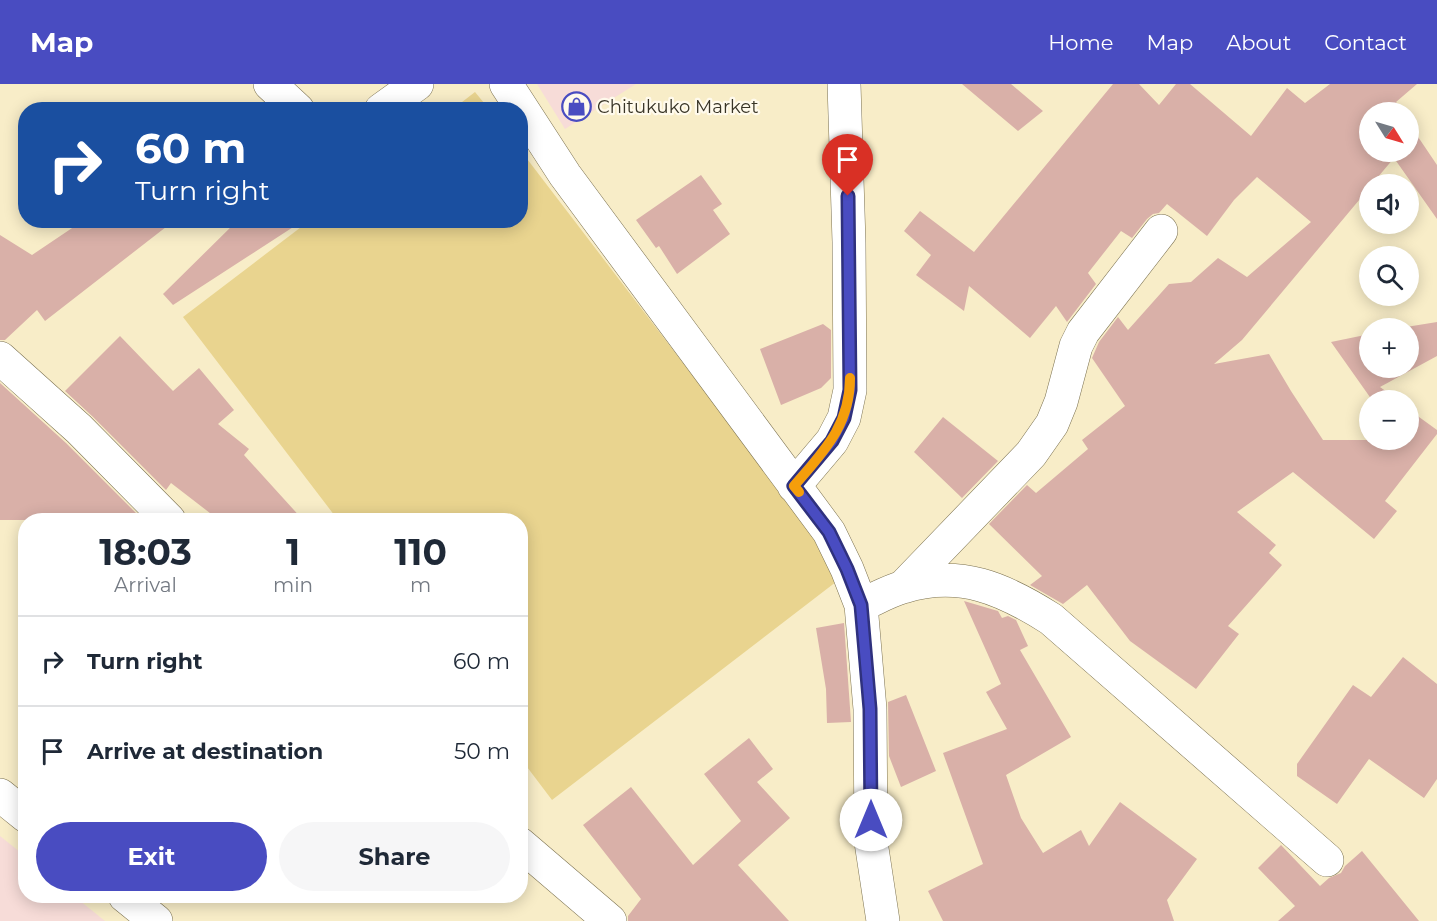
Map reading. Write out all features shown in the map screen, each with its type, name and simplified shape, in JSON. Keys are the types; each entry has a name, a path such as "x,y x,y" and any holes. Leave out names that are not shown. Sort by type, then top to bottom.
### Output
{"street":[{"path":"270,84 289,102"},
{"path":"392,102 417,84"},
{"path":"506,84 518,102"},
{"path":"794,486 832,441 844,418 850,390 849,242 844,84"},
{"path":"528,118 565,175 829,532 847,569 861,605 870,709 871,842 883,921"},
{"path":"903,587 1031,454 1052,424 1062,402 1076,346 1083,332 1161,231"},
{"path":"0,358 79,429 162,513"},
{"path":"861,605 903,587 942,580 975,583 1018,598 1051,619 1327,860"},
{"path":"0,795 18,810"},
{"path":"528,851 610,921"},
{"path":"134,903 156,921"}],"shaded area":[{"name":"Chitukuko Market","path":"537,84 636,84 565,129"},
{"path":"475,92 483,102 462,102"},
{"path":"528,160 845,575 552,800 528,768 528,513 333,513 183,317 300,228 528,228"},
{"path":"0,836 18,850 18,903 83,903 105,921 0,921"}],"building":[{"path":"962,84 1011,84 1043,111 1018,131"},
{"path":"1113,84 1139,84 1159,105 1176,84 1190,84 1251,136 1287,88 1305,103 1330,84 1417,84 1396,102 1359,102 1359,162 1391,162 1380,174 1359,174 1359,200 1242,340 1214,364 1269,354 1323,440 1359,440 1359,450 1419,450 1419,417 1437,430 1437,434 1385,501 1397,511 1374,539 1293,472 1237,512 1276,545 1269,553 1282,565 1228,626 1239,634 1196,689 1130,641 1087,585 1063,604 1030,585 1042,576 989,524 1027,485 1036,493 1088,449 1082,440 1125,406 1092,358 1099,342 1118,317 1128,330 1169,284 1191,282 1218,258 1247,277 1311,222 1257,177 1234,200 1207,236 1167,204 1159,213 1147,219 1132,238 1121,231 1088,273 1096,284 1067,322 1056,306 1030,338 969,286 964,311 916,275 931,255 904,231 920,211 974,252"},
{"path":"1419,138 1437,165 1437,219 1419,193 1419,174 1405,174 1397,162 1419,162"},
{"path":"701,175 722,204 713,210 730,234 677,274 659,246 656,248 636,220"},
{"path":"72,228 165,228 45,321 37,310 5,340 0,340 0,235 32,255"},
{"path":"230,228 292,228 173,305 163,294"},
{"path":"1437,322 1437,356 1419,366 1419,325"},
{"path":"823,324 831,330 831,378 821,388 781,405 760,349"},
{"path":"120,336 173,391 199,368 234,410 218,424 249,449 244,455 297,513 210,513 171,483 166,490 65,391"},
{"path":"1359,336 1359,378 1397,378 1380,387 1384,390 1365,390 1331,342"},
{"path":"0,383 66,443 136,513 18,513 18,520 0,520"},
{"path":"943,417 998,461 962,498 914,452"},
{"path":"964,601 998,611 1002,618 1008,616 1016,620 1028,646 1020,650 1071,737 1006,775 1021,818 1043,853 1081,830 1089,846 1120,802 1197,859 1167,900 1174,921 943,921 928,891 983,864 943,753 1007,729 986,692 1001,684"},
{"path":"844,623 851,722 827,723 826,689 816,628"},
{"path":"1403,657 1437,684 1437,779 1424,798 1369,759 1337,804 1297,776 1297,764 1353,685 1371,697"},
{"path":"906,695 936,771 901,787 889,756 888,702"},
{"path":"749,738 773,769 757,782 790,818 738,865 789,921 628,921 628,916 641,899 583,825 631,787 693,865 741,821 704,774"},
{"path":"1281,845 1320,886 1329,878 1341,873 1345,866 1362,851 1419,921 1278,921 1295,906 1258,868"}],"slow traffic":[{"path":"799,492 794,486 832,441 844,418 850,378"}],"place":[{"name":"Chitukuko Market","path":"576,107"}],"route":[{"path":"848,196 850,390 844,418 832,441 794,486 829,532 861,605 870,709 871,820"}]}
